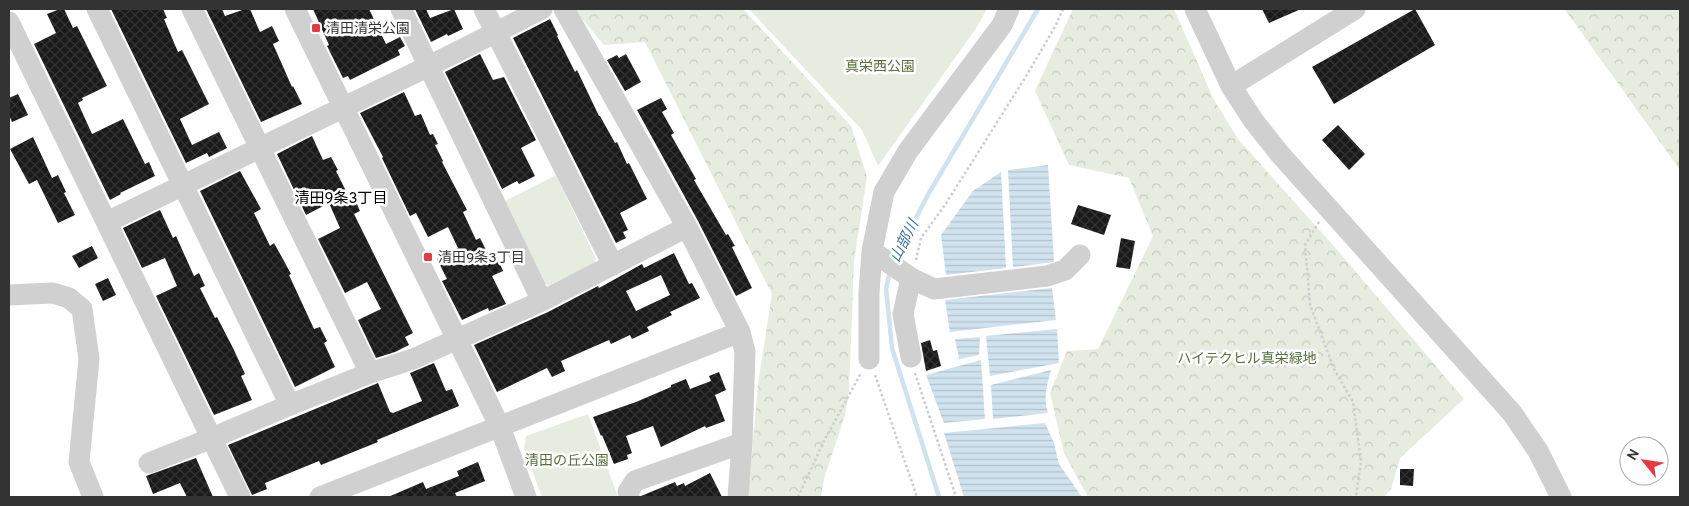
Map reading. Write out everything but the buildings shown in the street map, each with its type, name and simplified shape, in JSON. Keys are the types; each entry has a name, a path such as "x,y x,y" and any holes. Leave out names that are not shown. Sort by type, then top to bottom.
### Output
{"street":[{"path":"97,9 290,405"},
{"path":"192,9 370,373"},
{"path":"295,9 500,427 526,497"},
{"path":"401,9 542,300"},
{"path":"484,9 613,265"},
{"path":"107,222 542,9"},
{"path":"564,9 688,227 740,332 745,352 738,497"},
{"path":"869,359 869,293 884,192 908,151 1002,25 1010,9"},
{"path":"1195,9 1230,86 1253,120 1279,153 1512,414 1538,451 1560,497"},
{"path":"1230,86 1355,9"},
{"path":"9,22 240,497"},
{"path":"149,463 370,373 414,358 542,300 688,227"},
{"path":"876,254 909,277 934,289 1047,276 1065,270 1080,254"},
{"path":"909,277 903,314 911,357"},
{"path":"9,295 53,293 69,298 82,309 89,359 79,462 93,497"},
{"path":"320,497 740,332"},
{"path":"629,497 628,492 635,481 742,443"}],"path":[{"path":"909,277 921,238 953,192 1052,33 1063,9"},
{"path":"1328,208 1306,245 1310,305 1334,369 1353,402 1361,461 1356,497"},
{"path":"911,357 927,412 956,497"},
{"path":"798,497 824,441 869,359"},
{"path":"869,359 916,497"}],"green space":[{"path":"574,9 743,9 851,126 867,177 854,261 849,391 845,415 824,479 821,497 748,497 758,384 772,294 645,42 604,45"},
{"name":"真栄西公園","path":"749,9 987,9 977,27 878,166 862,130"},
{"name":"ハイテクヒル真栄緑地","path":"1073,9 1174,9 1213,98 1238,139 1339,252 1464,399 1400,458 1391,489 1384,497 1088,497 1064,453 1050,393 1067,351 1098,349 1153,236 1129,178 1069,165 1035,91"},
{"path":"1564,9 1680,9 1680,170 1571,18"},
{"path":"556,175 596,259 594,264 549,285 543,283 505,201"},
{"name":"清田の丘公園","path":"588,414 618,497 542,497 524,449 526,436"}],"water":[{"path":"1048,165 1054,262 1013,267 1008,170"},
{"path":"1001,172 1006,268 946,275 941,235 973,191"},
{"path":"1052,288 1056,320 950,332 945,300"},
{"path":"1057,329 1059,363 990,376 986,336"},
{"path":"980,337 979,355 959,359 955,339"},
{"path":"981,360 985,419 944,423 926,375"},
{"path":"1051,370 1046,397 1048,413 993,419 991,385"},
{"path":"1045,423 1054,443 1059,464 1082,497 964,497 944,433"}],"waterway":[{"name":"山部川","path":"894,260 929,193 1038,9"},
{"name":"山部川","path":"890,272 886,288 892,348 939,497"}],"place":[{"name":"清田清栄公園","path":"316,28"},
{"name":"清田9条3丁目","path":"428,257"}],"district":[{"name":"清田9条3丁目","path":"341,198"}]}
